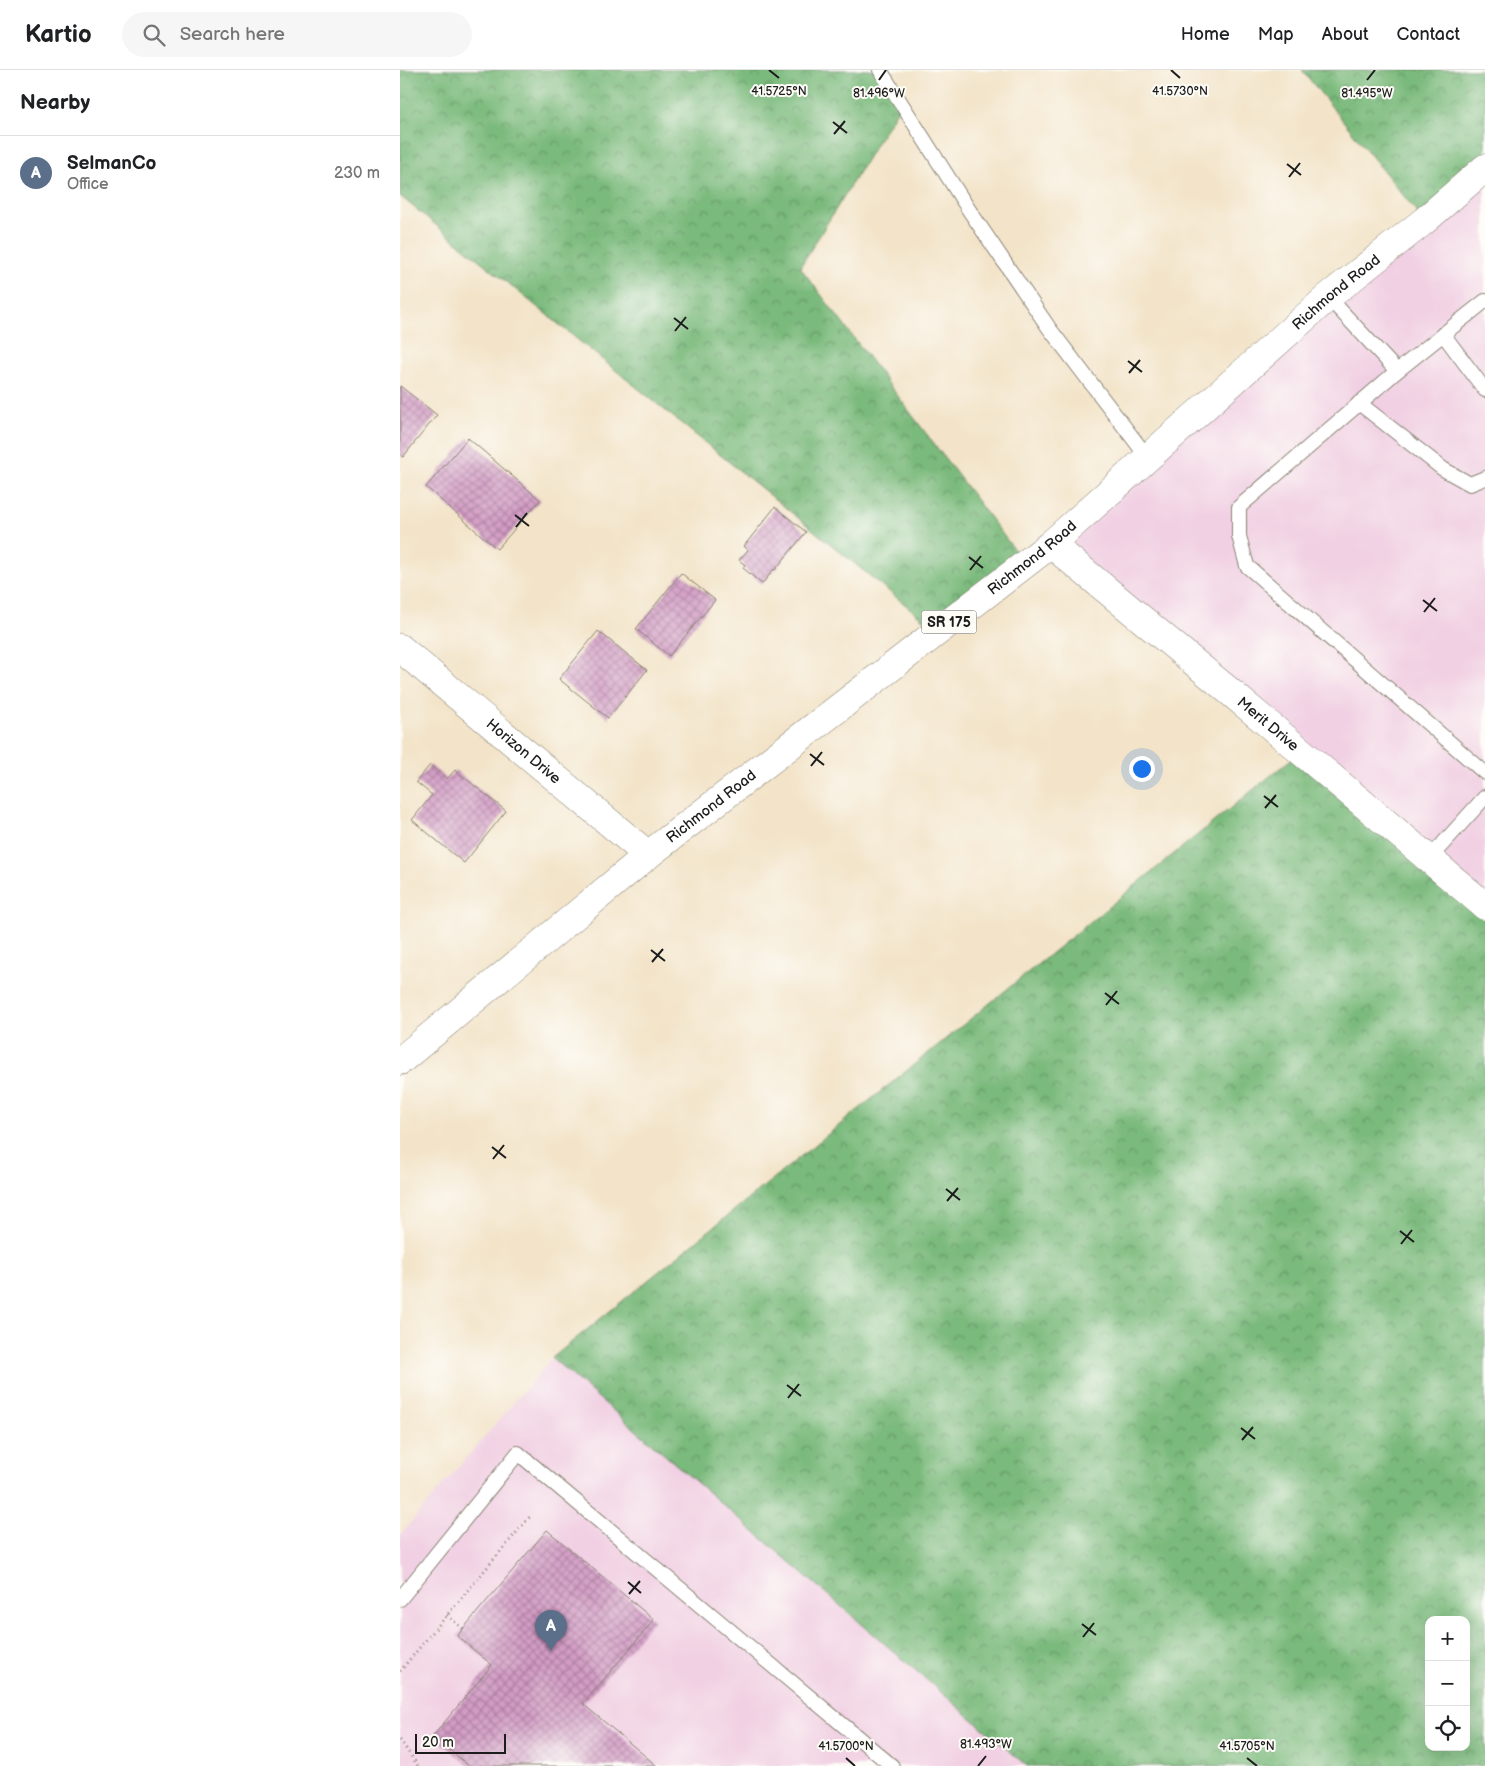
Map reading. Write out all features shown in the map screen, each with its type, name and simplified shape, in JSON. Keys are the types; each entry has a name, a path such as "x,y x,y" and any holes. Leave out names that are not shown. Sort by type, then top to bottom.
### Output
{"main road":[{"name":"Richmond Road","path":"400,1061 648,855 1051,544 1328,297 1424,221 1485,168"},
{"name":"Merit Drive","path":"1051,544 1485,906"},
{"name":"Horizon Drive","path":"400,648 648,855"}],"lane":[{"path":"880,70 969,210 1049,328 1148,458"},
{"path":"1328,297 1397,371"},
{"path":"1485,301 1397,371 1239,507 1239,536 1247,566 1485,773"},
{"path":"1443,334 1485,390"},
{"path":"1359,403 1442,469 1470,484 1485,478"},
{"path":"1429,859 1485,797"},
{"path":"400,1599 518,1453 892,1766"}],"path":[{"path":"400,1671 532,1514"},
{"path":"447,1615 463,1629"},
{"path":"400,1740 418,1766"}],"shaded area":[{"path":"1485,168 1485,906 1051,544"},
{"path":"552,1358 1027,1766 400,1766 400,1535"}],"green space":[{"path":"400,70 880,70 901,104 800,267 1025,564 938,631 400,196"},
{"path":"1302,70 1485,70 1485,168 1424,221"},
{"path":"1301,751 1485,906 1485,1766 1027,1766 552,1358"}],"building":[{"path":"400,386 437,415 403,457 400,455"},
{"path":"468,438 540,500 497,549 426,487"},
{"path":"775,507 806,532 762,584 743,568 745,565 739,560 748,550 744,546"},
{"path":"681,573 715,600 669,656 636,629"},
{"path":"598,631 647,670 608,718 559,679"},
{"path":"430,765 447,779 455,770 506,811 464,863 412,820 432,795 416,782"},
{"path":"547,1530 654,1620 583,1704 657,1766 469,1766 433,1736 492,1665 457,1636"}],"place":[{"name":"SelmanCo","path":"551,1651"}]}
